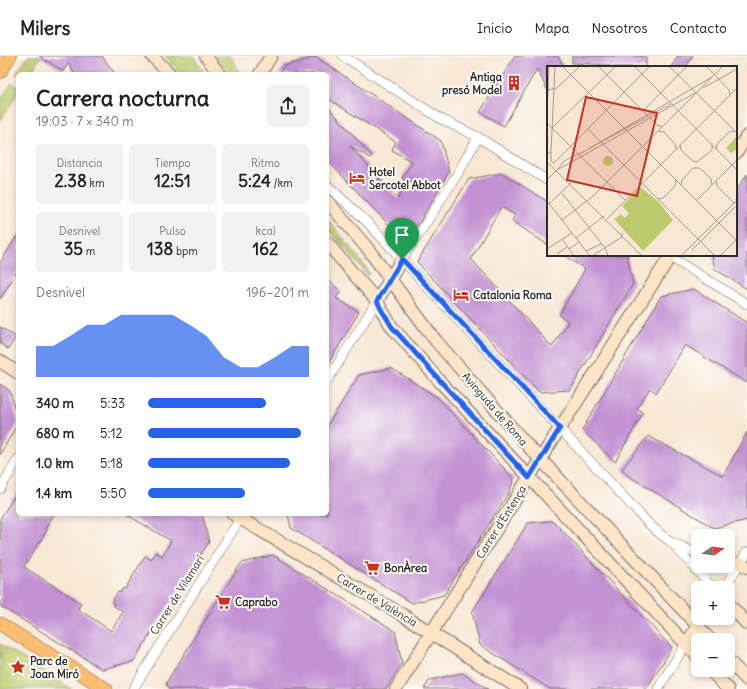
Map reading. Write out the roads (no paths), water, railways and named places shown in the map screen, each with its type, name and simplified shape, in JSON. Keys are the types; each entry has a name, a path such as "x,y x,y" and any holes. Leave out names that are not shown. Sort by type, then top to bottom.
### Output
{"main road":[{"path":"0,72 10,56"},
{"path":"0,624 106,689"}],"street":[{"path":"152,56 168,72"},
{"path":"206,56 218,72"},
{"path":"261,72 271,56"},
{"path":"343,56 441,119 478,138 547,180"},
{"path":"737,151 747,136"},
{"path":"329,378 402,259 458,173 478,138"},
{"path":"329,187 367,222 647,522 671,542 707,581"},
{"name":"Avinguda de Roma","path":"329,203 368,249 436,341 528,446 691,612"},
{"name":"Avinguda de Roma","path":"329,245 377,301 392,327 529,478 691,649"},
{"path":"669,256 747,304"},
{"name":"Carrer d'Entença","path":"396,689 669,256"},
{"path":"0,361 16,372"},
{"path":"0,489 16,462"},
{"name":"Carrer de Vilamarí","path":"133,689 237,516"},
{"name":"Carrer de València","path":"240,516 520,689"},
{"path":"671,542 691,551"},
{"path":"728,581 747,552"},
{"path":"735,611 747,624"},
{"path":"658,689 699,625"},
{"path":"735,667 747,680"},
{"path":"717,677 728,689"}],"place":[{"name":"Antiga presó Model","path":"514,83"},
{"name":"Hotel Sercotel Abbot","path":"357,178"},
{"name":"Catalonia Roma","path":"461,295"},
{"name":"BonÀrea","path":"372,568"},
{"name":"Caprabo","path":"223,602"},
{"name":"Parc de Joan Miró","path":"18,667"}]}
